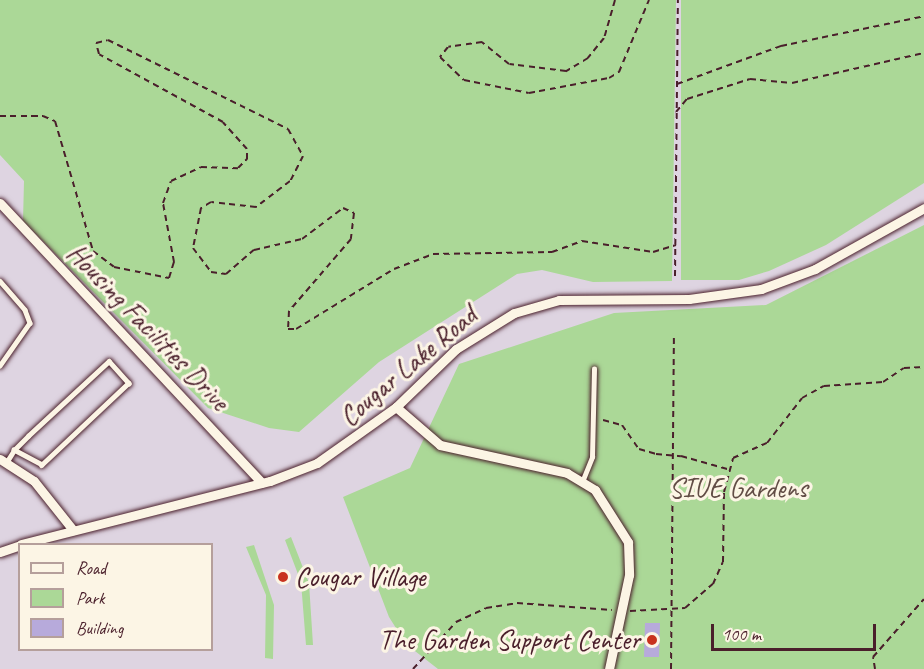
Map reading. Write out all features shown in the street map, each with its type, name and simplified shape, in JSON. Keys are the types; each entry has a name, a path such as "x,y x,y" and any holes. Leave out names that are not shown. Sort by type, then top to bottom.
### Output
{"street":[{"name":"Housing Facilities Drive","path":"0,203 262,483"},
{"name":"Cougar Lake Road","path":"27,543 262,483 340,450 396,407 456,349 514,313 559,300 689,299 761,289 815,269 924,208"},
{"path":"396,407 440,445 567,473 582,482 615,516 628,542 622,610 609,669"},
{"path":"3,461 51,498 73,530"},
{"name":"Cougar Lake Road","path":"0,552 18,546"}],"lane":[{"path":"0,281 25,310 30,323 0,366"},
{"path":"3,461 14,450 109,361 129,383 42,465 14,450"},
{"path":"582,482 592,457 594,369"}],"path":[{"path":"615,0 604,38 588,58 566,71 509,64 482,42 448,46 440,57 464,80 529,93 609,78 619,72 649,0"},
{"path":"675,276 678,0"},
{"path":"677,84 781,46 924,16"},
{"path":"0,116 43,116 55,122 93,250 114,267 169,278 174,262 163,203 171,181 201,167 238,168 247,159 247,149 223,122 99,54 96,43 108,40 288,129 303,156 290,181 256,207 210,202 201,208 193,248 211,272 226,274 254,250 302,239 343,208 354,213 351,239 290,311 288,329 433,254 552,252 582,242 653,252 676,245"},
{"path":"676,112 687,99 750,79 792,83 924,53"},
{"path":"671,669 674,335"},
{"path":"413,669 456,622 486,608 517,603 672,612 703,596 723,562 728,469 733,458 767,442 790,408 824,386 883,382 904,368 924,367"},
{"path":"603,420 622,425 639,449 656,454 681,456 728,469"},
{"path":"875,669 873,657 924,599"}],"shaded area":[{"path":"0,0 924,0 924,669 0,669"}],"green space":[{"path":"0,0 676,0 672,281 593,282 542,270 517,274 379,362 299,432 269,428 208,408 23,221 24,181 0,155"},
{"path":"681,0 924,0 924,183 826,245 769,271 739,280 681,280"},
{"name":"SIUE Gardens","path":"924,225 924,669 438,669 406,644 389,617 343,497 410,468 459,364 614,313 766,305"},
{"path":"291,537 309,583 313,645 306,645 301,582 285,540"},
{"path":"254,545 274,605 273,659 265,658 266,595 246,547"}],"building":[{"name":"The Garden Support Center","path":"645,623 660,623 659,657 644,657"}],"place":[{"name":"Cougar Village","path":"283,577"},
{"name":"The Garden Support Center","path":"652,640"}]}
